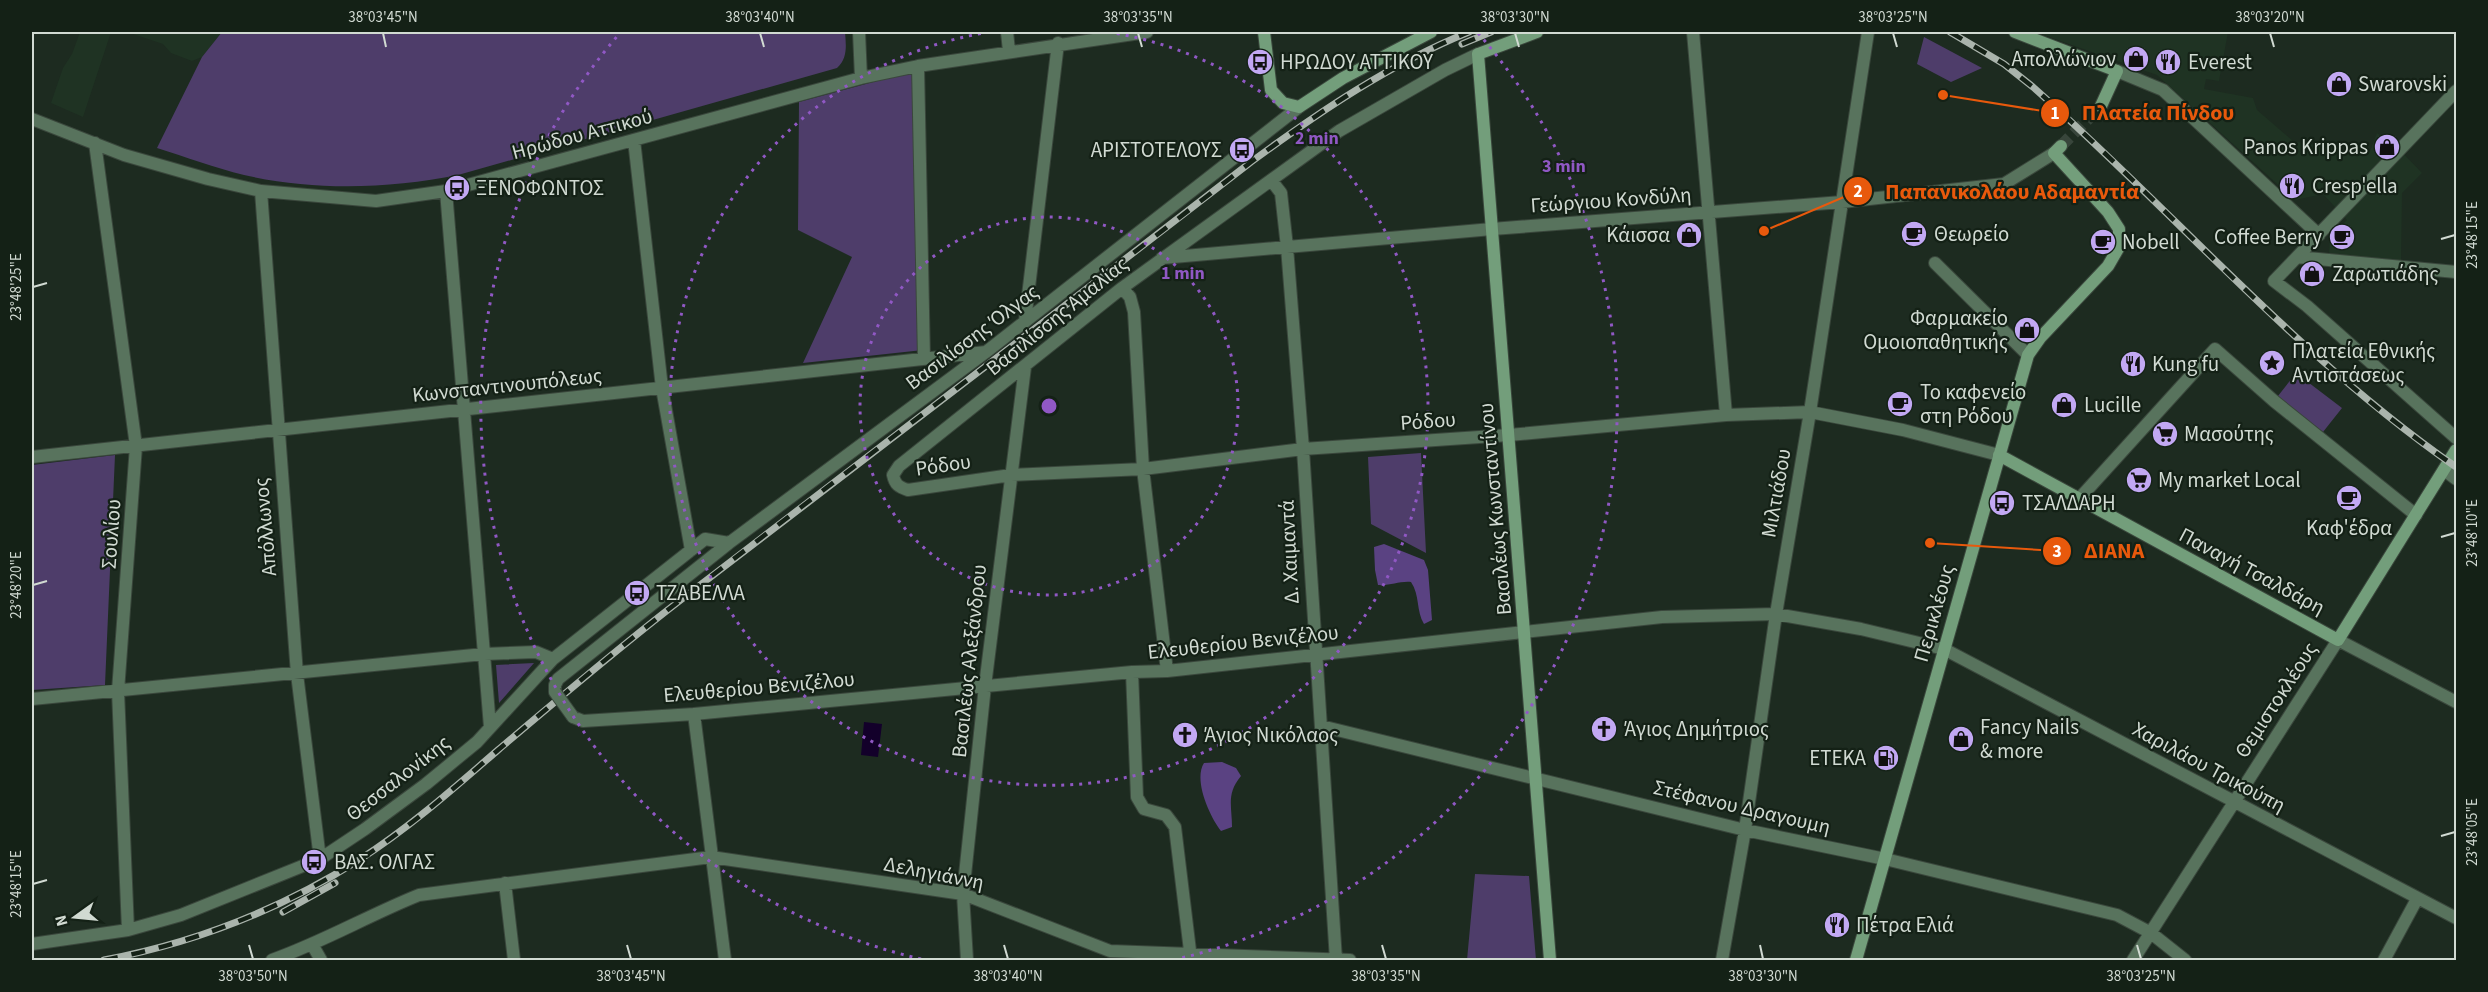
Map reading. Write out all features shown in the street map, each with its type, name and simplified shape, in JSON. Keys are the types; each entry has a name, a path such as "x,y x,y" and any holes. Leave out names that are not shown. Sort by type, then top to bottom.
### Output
{"main road":[{"path":"1264,32 1271,90 1283,103 1299,107"},
{"name":"Βασιλίσσης Όλγας","path":"1299,107 1343,78 1431,32"},
{"name":"Βασιλίσσης Αμαλίας","path":"1478,54 1538,32"},
{"path":"2015,32 2030,35 2117,71 2101,106"},
{"name":"Βασιλέως Κωνσταντίνου","path":"1478,54 1550,960"},
{"name":"Περικλέους","path":"1856,960 2028,355 2040,338 2108,266 2119,247 2121,237 2119,229 2058,149"},
{"name":"Θεμιστοκλέους","path":"2338,640 2454,455"},
{"name":"Παναγή Τσαλδάρη","path":"1999,456 2338,640"}],"street":[{"path":"859,32 861,78"},
{"path":"1007,32 1009,51"},
{"name":"Ηρώδου Αττικού","path":"32,119 124,155 208,179 261,191 376,201 446,191 861,78 918,66 1058,43 1146,32"},
{"path":"1693,32 1726,414"},
{"name":"Μιλτιάδου","path":"1722,960 1745,830 1776,614 1810,412 1868,32"},
{"path":"1025,321 1058,43"},
{"name":"Βασιλίσσης Αμαλίας","path":"894,482 893,475 899,466 1161,258 1339,131 1445,70 1478,54"},
{"path":"918,66 924,359"},
{"path":"2117,71 2163,90 2319,236"},
{"path":"2457,91 2274,281 2307,306 2457,438"},
{"name":"Βασιλίσσης Όλγας","path":"555,692 558,679 729,543 986,352 1299,107"},
{"path":"634,140 662,388 691,550"},
{"name":"Σουλίου","path":"95,143 136,446 118,691 128,930"},
{"name":"Γεώργιου Κονδύλη","path":"1161,258 1842,202 2004,184 2058,149"},
{"name":"Δ. Χαιμαντά","path":"1271,180 1281,193 1287,247 1303,449 1336,959"},
{"name":"Απόλλωνος","path":"261,191 277,430 297,674 320,859"},
{"path":"446,191 490,727"},
{"path":"2297,257 2457,272"},
{"path":"1935,263 2028,355"},
{"path":"1122,288 1130,297 1134,312 1143,469 1167,671"},
{"path":"2078,500 2215,349 2274,401 2416,515"},
{"name":"Κωνσταντινουπόλεως","path":"32,457 986,352"},
{"name":"Βασιλέως Αλεξάνδρου","path":"967,960 963,894 985,686 1024,367"},
{"name":"Ρόδου","path":"894,482 909,490 1011,475 1143,469 1303,449 1509,435 1726,414 1810,412 1903,430 1999,456"},
{"path":"2444,470 2457,479"},
{"name":"Θεσσαλονίκης","path":"32,944 128,930 181,915 320,859 426,784 477,742 553,659 705,539 729,543"},
{"name":"Ελευθερίου Βενιζέλου","path":"555,692 573,717 583,721 694,714 1132,672 1167,671 1662,617 1776,614 1861,628 1944,649"},
{"name":"Παναγή Τσαλδάρη","path":"2338,640 2457,702"},
{"name":"Θεμιστοκλέους","path":"2133,960 2338,640"},
{"name":"Χαριλάου Τρικούπη","path":"1944,649 2416,899 2457,918"},
{"path":"32,699 484,654 536,652 553,659"},
{"path":"1132,672 1137,796 1144,809 1166,815 1175,827 1191,957"},
{"path":"694,714 725,960"},
{"name":"Στέφανου Δραγουμη","path":"1321,726 1745,830 1886,859 2117,915 2151,933 2185,960"},
{"name":"Δεληγιάννη","path":"272,960 313,946 379,912 419,895 711,857 963,894 1110,951 1191,957 1350,960"},
{"path":"505,883 514,960"},
{"path":"2384,960 2416,899"},
{"path":"313,946 321,960"}],"shaded area":[{"path":"80,32 111,32 83,117 51,103 63,68 72,54"},
{"path":"127,32 222,32 202,57 192,61 171,53 163,44"},
{"path":"222,32 845,32 846,46 845,56 837,68 458,175 405,183 324,186 244,175 157,148 202,57"},
{"path":"2035,32 2228,32 2219,81 2206,79 2204,89 2253,98 2257,110 2293,141 2353,153 2362,144 2370,151 2377,133 2395,145 2422,173 2402,193 2401,261 2329,254 2330,236 2347,220 2323,194 2295,200 2157,75"},
{"path":"1924,37 1982,68 1951,82 1917,64"},
{"path":"914,71 923,350 803,363 852,257 798,230 799,102"},
{"path":"2296,373 2342,408 2323,432 2278,396"},
{"path":"1421,453 1426,553 1371,524 1368,457"},
{"path":"115,455 105,685 32,690 32,465"},
{"path":"1384,544 1424,560 1428,570 1432,620 1424,624 1416,592 1411,582 1378,585 1374,547"},
{"path":"534,663 499,703 496,665"},
{"path":"864,722 882,724 878,757 861,755"},
{"path":"1222,762 1236,768 1241,776 1233,789 1232,827 1221,831 1208,808 1200,779 1204,763"},
{"path":"1475,874 1529,876 1536,960 1467,960"}],"tunnel":[{"path":"2061,146 2101,106"}],"railway":[{"path":"104,960 204,934 268,909 329,878 377,848 430,808 655,620 1251,162 1356,90 1411,59 1469,32"},
{"path":"1462,44 1491,32"},
{"path":"1950,32 2004,64 2033,87 2086,135 2291,333 2399,425 2456,467"},
{"path":"283,912 335,883"}],"place":[{"name":"Απολλώνιον","path":"2136,59"},
{"name":"ΗΡΩΔΟΥ ΑΤΤΙΚΟΥ","path":"1260,62"},
{"name":"Everest","path":"2168,62"},
{"name":"Swarovski","path":"2339,84"},
{"name":"Πλατεία Πίνδου","path":"1943,95"},
{"name":"Panos Krippas","path":"2387,147"},
{"name":"ΑΡΙΣΤΟΤΕΛΟΥΣ","path":"1242,150"},
{"name":"Cresp'ella","path":"2292,186"},
{"name":"ΞΕΝΟΦΩΝΤΟΣ","path":"457,188"},
{"name":"Παπανικολάου Αδαμαντία","path":"1764,231"},
{"name":"Θεωρείο","path":"1914,234"},
{"name":"Κάισσα","path":"1689,235"},
{"name":"Coffee Berry","path":"2342,237"},
{"name":"Nobell","path":"2103,242"},
{"name":"Ζαρωτιάδης","path":"2312,274"},
{"name":"Φαρμακείο Ομοιοπαθητικής","path":"2027,330"},
{"name":"Πλατεία Εθνικής Αντιστάσεως","path":"2272,363"},
{"name":"Kung fu","path":"2133,364"},
{"name":"Το καφενείο στη Ρόδου","path":"1900,404"},
{"name":"Lucille","path":"2064,405"},
{"name":"Μασούτης","path":"2165,434"},
{"name":"My market Local","path":"2139,480"},
{"name":"Καφ'έδρα","path":"2349,498"},
{"name":"ΤΣΑΛΔΑΡΗ","path":"2002,503"},
{"name":"ΔΙΑΝΑ","path":"1930,543"},
{"name":"ΤΖΑΒΕΛΛΑ","path":"637,593"},
{"name":"Άγιος Δημήτριος","path":"1604,729"},
{"name":"Άγιος Νικόλαος","path":"1185,735"},
{"name":"Fancy Nails & more","path":"1961,739"},
{"name":"ΕΤΕΚΑ","path":"1886,758"},
{"name":"ΒΑΣ. ΟΛΓΑΣ","path":"314,862"},
{"name":"Πέτρα Ελιά","path":"1837,925"}]}
